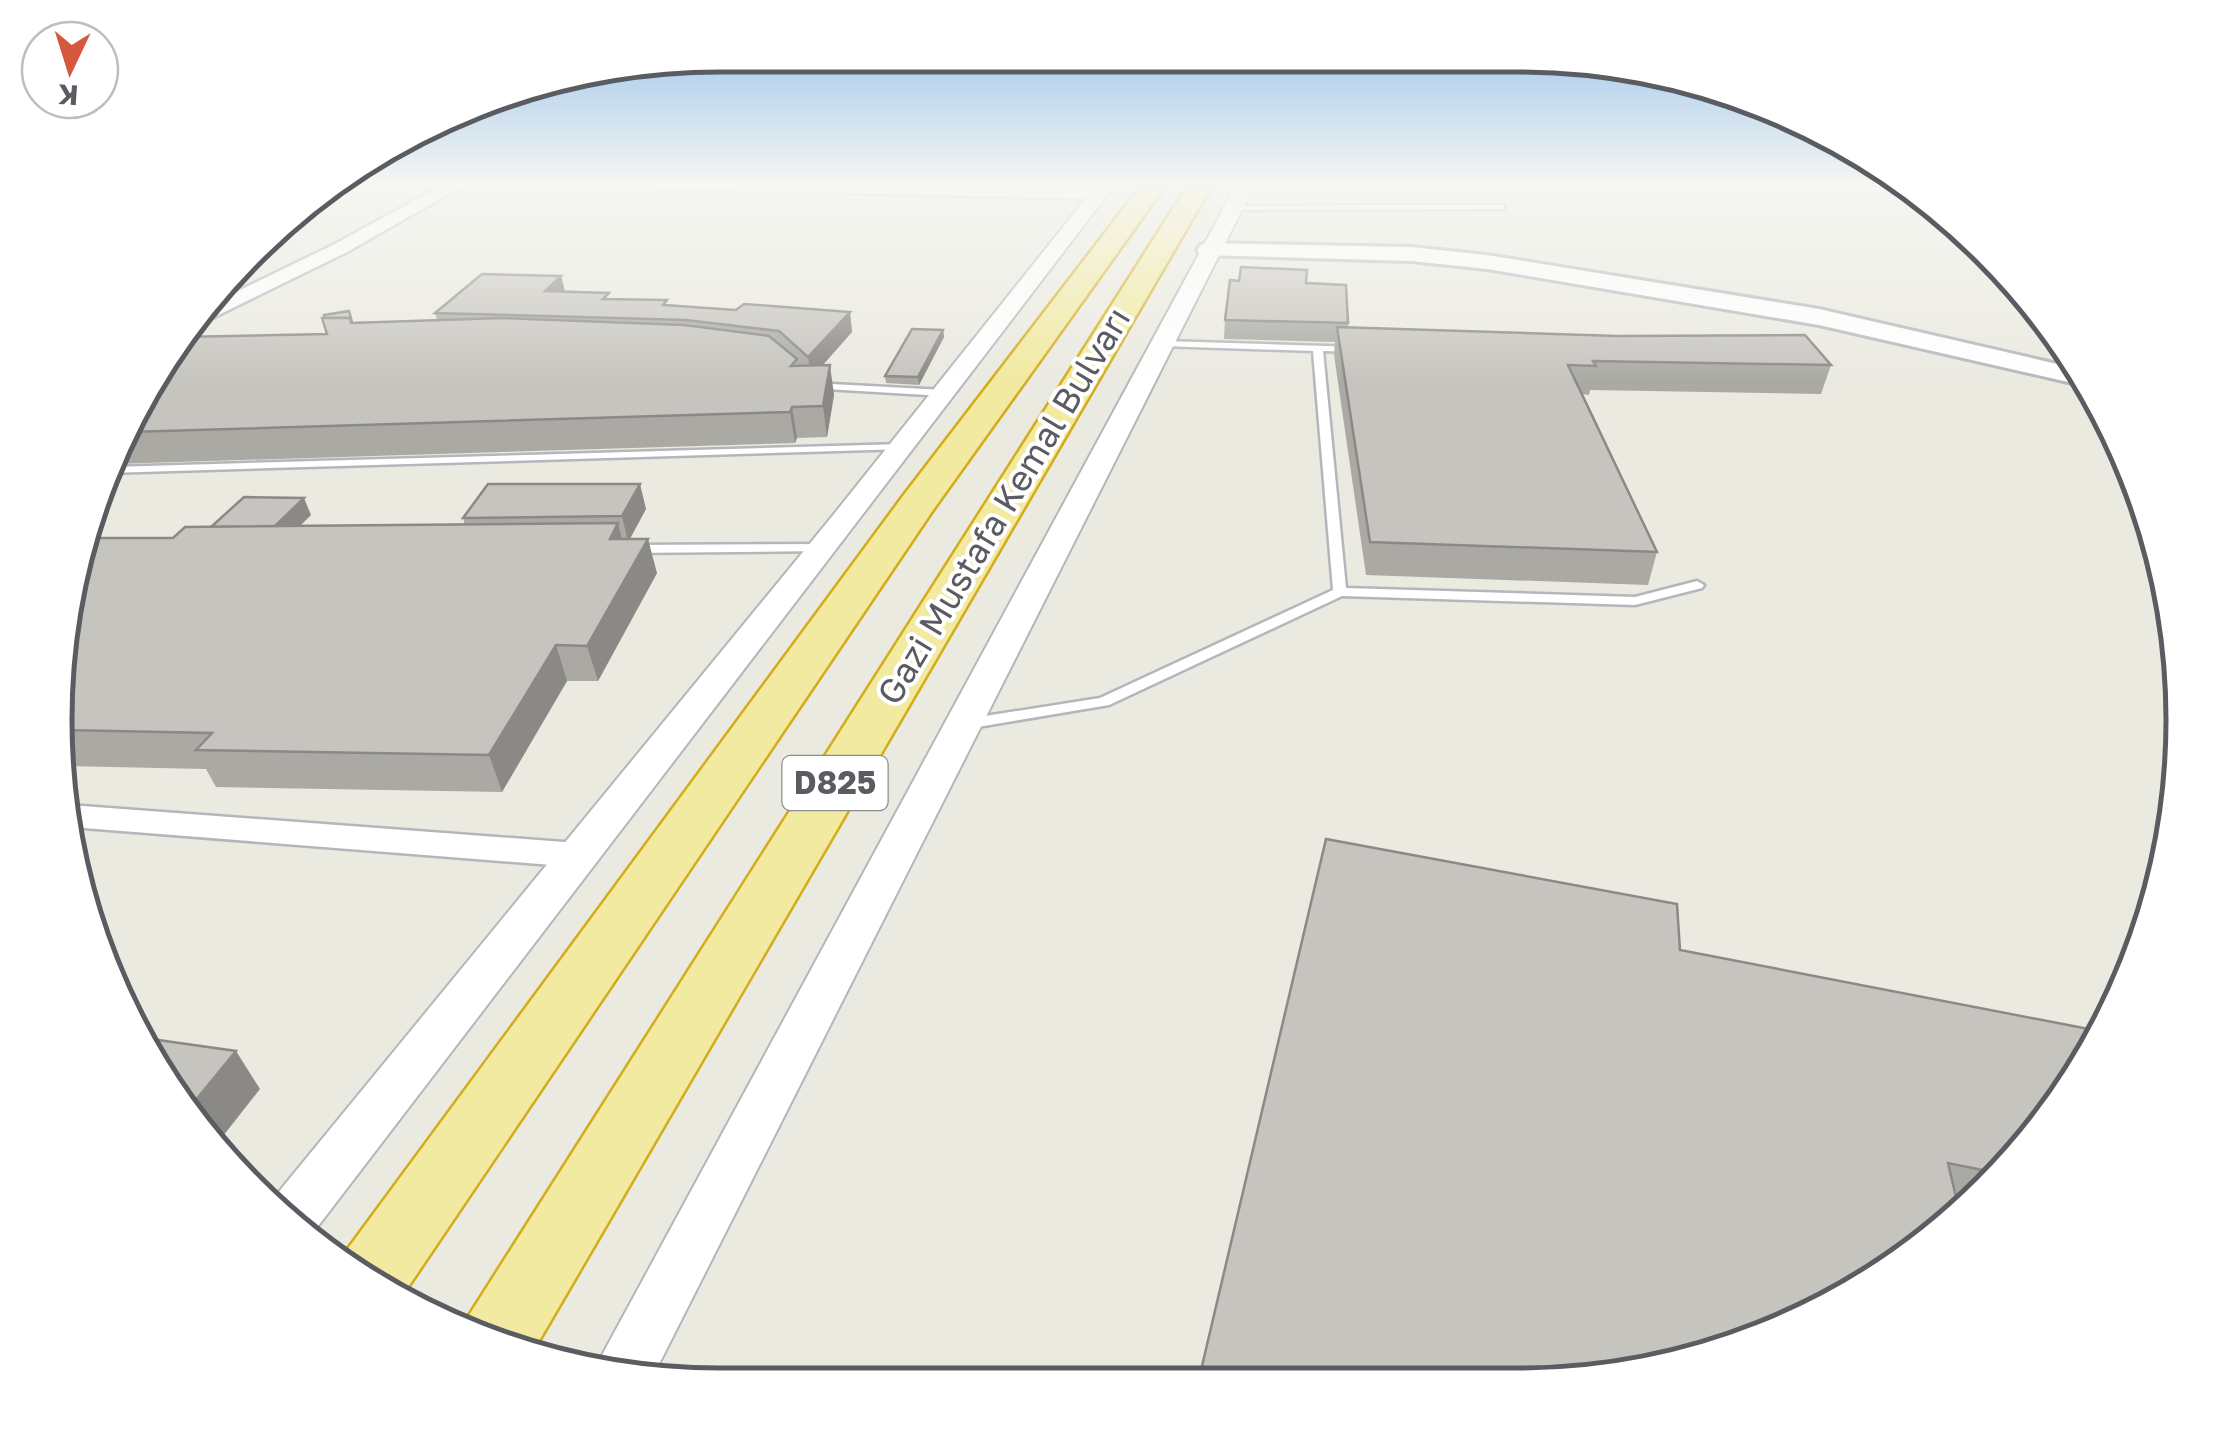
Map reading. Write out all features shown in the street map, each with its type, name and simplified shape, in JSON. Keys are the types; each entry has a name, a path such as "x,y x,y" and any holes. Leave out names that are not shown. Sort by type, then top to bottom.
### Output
{"highway":[{"name":"Gazi Mustafa Kemal Bulvarı","path":"376,1269 917,504 1106,249"},
{"name":"Gazi Mustafa Kemal Bulvarı","path":"502,1330 1197,249"}],"main road":[{"path":"1385,249 1819,317 2065,374"},
{"path":"1451,249 1654,278 1828,310 2056,360"}],"street":[{"path":"223,306 338,249"},
{"path":"297,1211 1056,249"},
{"name":"Gazi Mustafa Kemal Bulvarı","path":"629,1362 1164,344 1204,249"},
{"path":"80,817 577,856"}],"lane":[{"path":"1164,344 1378,350"},
{"path":"1318,348 1340,592"},
{"path":"798,376 808,386 944,393"},
{"path":"123,470 902,447"},
{"path":"608,550 823,548"},
{"path":"966,724 1104,702 1340,592 1635,601 1697,586"}],"building":[{"path":"1241,267 1307,270 1306,283 1346,285 1348,323 1225,320 1230,280 1239,281"},
{"path":"482,274 561,276 545,291 609,293 603,299 667,300 663,305 736,310 744,304 850,312 808,357 779,331 686,320 435,313"},
{"path":"349,311 352,322 350,318 324,315"},
{"path":"322,318 350,318 351,323 502,318 684,325 769,336 797,359 791,366 830,365 823,406 792,407 790,412 140,432 198,337 327,334"},
{"path":"1337,327 1617,336 1805,335 1831,365 1593,361 1596,366 1568,365 1657,552 1370,542"},
{"path":"912,329 943,330 918,377 885,376"},
{"path":"488,484 640,484 622,516 463,518"},
{"path":"244,497 304,498 274,527 211,527"},
{"path":"618,523 610,539 648,539 587,646 556,645 489,755 196,750 212,733 72,730 78,636 99,538 173,538 185,527"},
{"path":"1326,839 1677,904 1680,950 2087,1029 2032,1115 1984,1170 1948,1163 1956,1198 1945,1208 1841,1282 1726,1334 1644,1356 1560,1367 1202,1368"},
{"path":"157,1040 236,1051 196,1100"}]}
